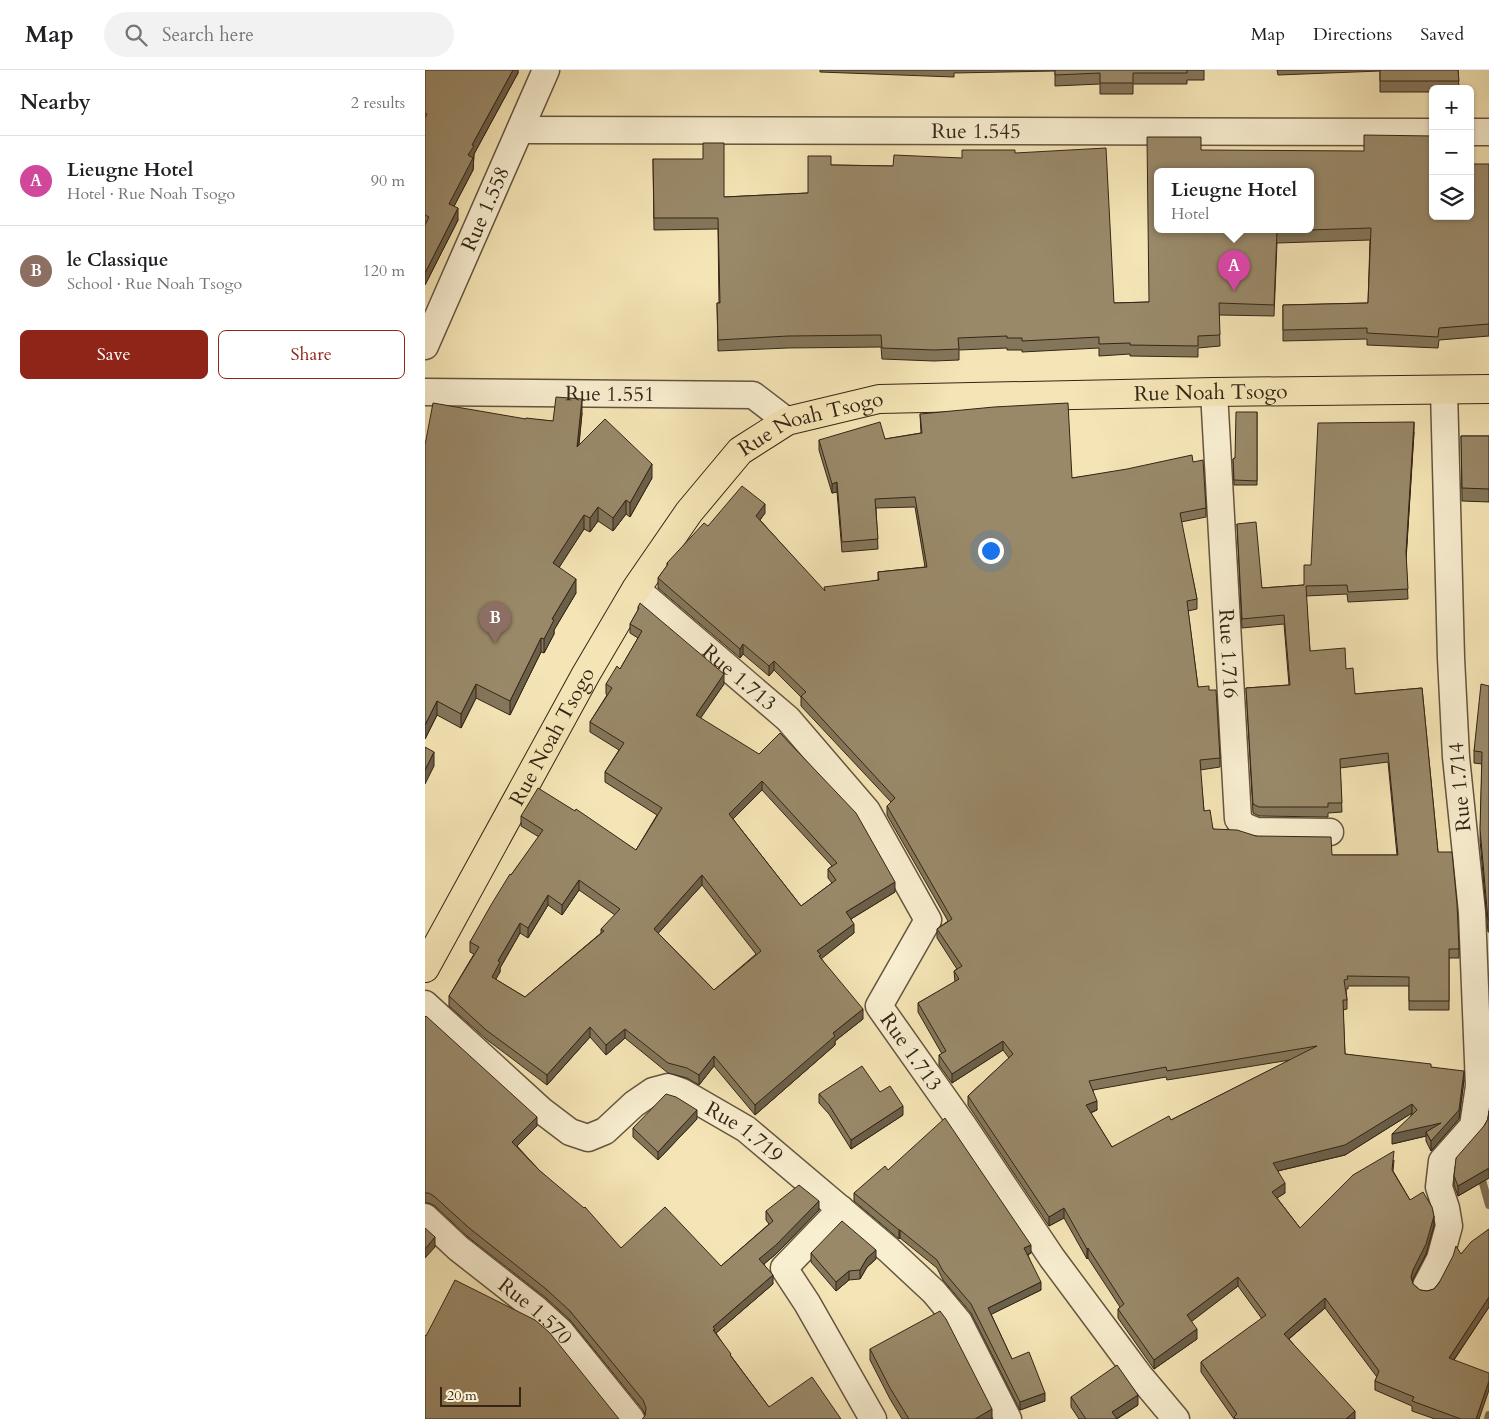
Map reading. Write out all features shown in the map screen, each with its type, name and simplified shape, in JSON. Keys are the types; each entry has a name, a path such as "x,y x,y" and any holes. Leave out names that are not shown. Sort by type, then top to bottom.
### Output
{"main road":[{"name":"Rue Noah Tsogo","path":"425,968 586,674 635,589 689,512 740,451 787,421 879,399 1214,392 1489,389"}],"street":[{"name":"Rue 1.558","path":"425,346 546,70"},
{"name":"Rue 1.545","path":"520,130 1429,132"},
{"path":"1474,132 1489,132"},
{"name":"Rue 1.714","path":"1426,1286 1440,1259 1449,1226 1446,1208 1439,1188 1443,1161 1473,1126 1479,1086 1473,912 1456,757 1451,658 1445,390"},
{"name":"Rue 1.551","path":"425,392 753,395 787,421"},
{"name":"Rue 1.716","path":"1214,392 1238,819 1244,826 1257,831 1330,832"},
{"name":"Rue 1.713","path":"635,589 788,719 867,810 928,920 879,1006 963,1125 1052,1258 1139,1375 1176,1419"},
{"name":"Rue 1.719","path":"425,1004 541,1110 570,1132 588,1138 605,1131 634,1104 653,1091 668,1086 682,1092 746,1130 889,1250 934,1292 959,1322 1008,1419"},
{"path":"841,1209 784,1268 807,1302 873,1419"},
{"name":"Rue 1.570","path":"425,1217 458,1248 537,1310 560,1331 631,1419"}],"building":[{"path":"425,70 513,70 472,145 474,146 468,155 473,158 449,204 458,208 425,273 425,225 429,217 425,215 425,118 427,114 425,113"},
{"path":"1055,70 1187,70 1187,73 1133,73 1133,83 1100,83 1100,73 1055,75"},
{"path":"1380,70 1458,70 1459,81 1380,81"},
{"path":"1364,135 1429,136 1429,220 1474,220 1474,164 1489,164 1489,324 1439,328 1438,337 1367,333 1367,328 1283,330 1283,305 1368,303 1371,228 1314,230 1314,168 1154,168 1154,233 1277,233 1274,305 1219,303 1220,335 1198,336 1198,346 1130,345 1130,343 1099,344 1099,337 1022,341 1022,338 1007,338 1007,336 958,338 959,349 934,350 882,348 881,335 788,336 718,340 717,303 720,303 718,218 654,218 653,159 703,159 703,143 724,143 724,197 808,193 808,156 831,156 831,165 893,166 894,155 962,158 962,150 1015,150 1015,153 1106,148 1114,303 1149,302 1147,137 1201,137 1201,150 1364,151"},
{"path":"556,397 582,399 577,447 605,419 652,464 630,503 626,500 613,518 598,507 590,518 584,515 553,563 576,579 552,619 554,620 544,639 541,638 510,701 476,684 461,714 437,701 425,725 425,445 433,403 526,419 553,421"},
{"path":"1068,403 1072,478 1127,469 1192,455 1193,462 1203,460 1206,508 1180,513 1197,599 1187,601 1198,687 1209,686 1209,690 1216,690 1220,758 1200,760 1204,811 1210,810 1213,829 1237,830 1256,836 1331,837 1332,855 1398,855 1388,753 1340,759 1342,803 1328,803 1328,807 1259,807 1253,804 1246,688 1290,685 1284,615 1242,619 1237,524 1256,522 1262,588 1304,585 1304,565 1311,565 1318,423 1414,422 1406,552 1408,589 1348,592 1347,585 1306,586 1310,651 1345,648 1346,669 1353,668 1355,694 1422,688 1438,852 1452,852 1457,904 1459,949 1449,949 1449,1001 1409,1001 1409,977 1347,976 1348,979 1344,980 1347,1000 1343,1000 1345,1054 1431,1064 1431,1067 1464,1071 1459,1110 1431,1141 1426,1132 1441,1123 1392,1134 1417,1110 1412,1104 1345,1145 1273,1163 1285,1183 1272,1192 1300,1228 1353,1175 1394,1151 1392,1170 1410,1200 1423,1192 1432,1207 1434,1216 1426,1244 1411,1277 1413,1284 1420,1290 1434,1289 1439,1283 1456,1246 1461,1254 1471,1242 1489,1229 1489,1297 1449,1358 1489,1373 1489,1381 1476,1419 1461,1419 1412,1401 1414,1397 1375,1381 1379,1371 1325,1298 1284,1334 1355,1411 1346,1419 1236,1419 1234,1417 1237,1414 1201,1362 1266,1315 1238,1277 1187,1315 1197,1329 1154,1360 1118,1309 1124,1304 1087,1249 1064,1208 1049,1217 968,1096 1013,1054 1003,1041 952,1074 939,1055 946,1051 918,1003 959,979 954,971 962,966 937,929 952,919 887,806 895,798 801,696 806,692 774,661 769,666 743,644 740,649 658,578 667,563 704,523 708,526 742,486 765,504 756,516 825,591 824,587 879,580 878,572 927,567 915,497 875,499 878,539 842,542 837,482 832,484 819,440 880,422 885,439 922,433 920,414","holes":["1317,1046 1171,1120 1169,1116 1112,1147 1086,1105 1097,1101 1089,1081 1166,1067 1167,1071"]},
{"path":"1236,412 1257,412 1257,481 1234,480 1233,459 1235,458"},
{"path":"1461,436 1489,436 1489,489 1462,488"},
{"path":"640,603 724,674 696,715 759,754 780,733 856,813 895,882 846,912 854,924 817,951 821,955 819,956 863,1009 833,1033 835,1036 755,1105 714,1056 699,1075 687,1068 668,1063 625,1029 606,1045 590,1027 547,1075 486,1030 449,996 479,947 470,942 510,874 543,830 521,816 538,788 575,811 576,809 636,850 662,808 605,772 624,743 590,722 612,688 606,684 617,666 620,669 642,631 630,624","holes":["762,781 837,863 828,869 836,880 801,906 729,814","702,875 761,951 714,990 654,929","579,880 620,909 601,929 604,931 525,997 492,977 500,962 498,961 520,923 528,928 548,895 562,905"]},
{"path":"1481,684 1489,686 1489,920 1480,829 1482,752 1474,751"},
{"path":"425,747 434,752 425,770"},
{"path":"426,1016 537,1117 512,1142 539,1170 585,1207 621,1248 665,1207 721,1266 773,1221 766,1211 799,1185 819,1201 776,1245 759,1259 773,1275 713,1327 715,1329 713,1330 769,1407 812,1377 841,1419 642,1419 645,1416 646,1408 643,1400 570,1311 546,1289 468,1227 435,1197 425,1193"},
{"path":"862,1066 880,1092 890,1086 903,1106 851,1140 829,1105 819,1094"},
{"path":"666,1094 676,1097 697,1110 658,1152 633,1128"},
{"path":"1489,1111 1489,1168 1458,1186 1454,1176 1456,1158 1484,1126 1488,1119"},
{"path":"945,1118 1031,1245 1024,1248 1041,1282 988,1308 1012,1359 1029,1352 1045,1393 1020,1402 971,1304 943,1271 937,1260 854,1193 885,1166 888,1170"},
{"path":"842,1221 876,1250 867,1258 860,1270 849,1271 836,1282 811,1253"},
{"path":"425,1228 435,1237 425,1249"},
{"path":"455,1280 535,1320 549,1332 619,1419 425,1419 425,1335"},
{"path":"940,1311 946,1319 992,1409 975,1419 909,1419 890,1388 870,1349"},
{"path":"1117,1365 1138,1395 1112,1412 1117,1419 1086,1419 1071,1397"}],"waterway":[{"path":"1482,1180 1489,1205"},
{"path":"1488,1419 1489,1415"}],"place":[{"name":"Lieugne Hotel","path":"1234,291"},
{"name":"le Classique","path":"495,643"}]}
